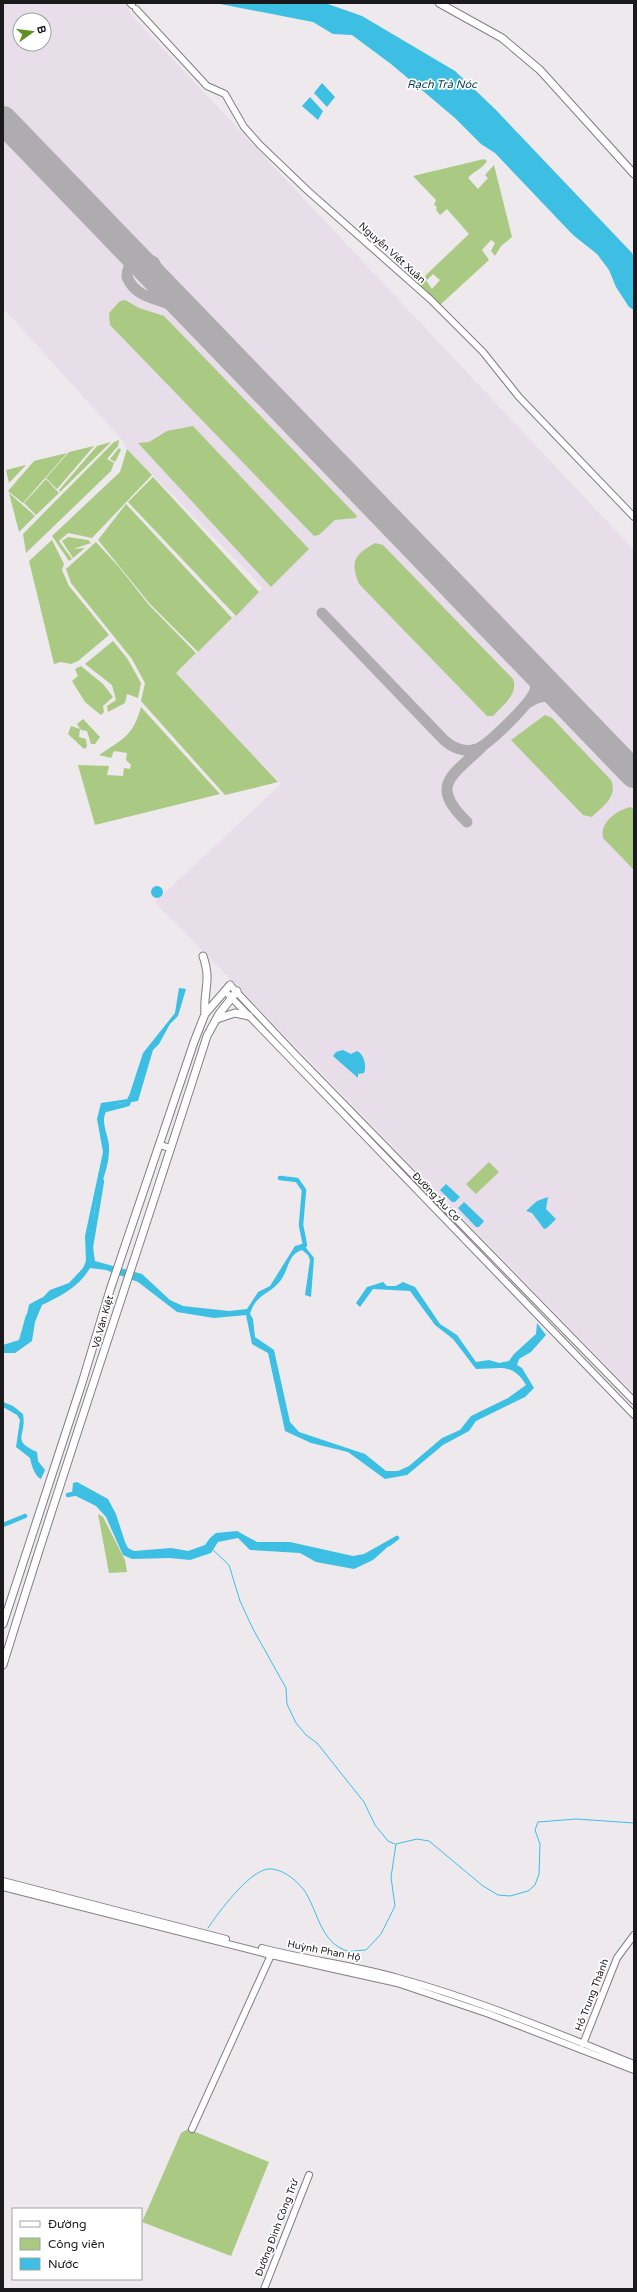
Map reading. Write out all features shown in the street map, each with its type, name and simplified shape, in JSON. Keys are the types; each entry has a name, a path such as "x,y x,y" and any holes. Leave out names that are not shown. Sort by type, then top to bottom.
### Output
{"main road":[{"path":"439,3 502,38 540,70 634,174"},
{"path":"203,956 208,971 208,983 204,1001 205,1014"},
{"name":"Võ Văn Kiệt","path":"3,1624 82,1383 110,1290 194,1042 205,1014 230,985"},
{"name":"Võ Văn Kiệt","path":"3,1665 30,1576 108,1344 121,1296 207,1036 214,1022 237,991"},
{"path":"214,1022 218,1018 230,1014 249,1016"},
{"path":"20,1572 30,1576"}],"street":[{"name":"Nguyễn Viết Xuân","path":"133,6 207,86 225,94 234,106 244,127 260,145 308,191 430,300 483,352 519,397 634,517"},
{"name":"Đường Âu Cơ","path":"230,985 295,1054 634,1401"},
{"name":"Đường Âu Cơ","path":"225,991 634,1415"},
{"path":"290,1059 295,1054"},
{"path":"159,1145 171,1148"},
{"path":"592,1372 599,1365"},
{"name":"Huỳnh Phan Hộ","path":"3,1881 274,1951 318,1959 393,1976 488,2008 583,2044 633,2067"},
{"name":"Huỳnh Phan Hộ","path":"3,1887 271,1955 410,1987 489,2014 633,2067"},
{"name":"Hồ Trung Thành","path":"583,2044 617,1958 634,1935"},
{"path":"192,2129 271,1955"},
{"name":"Đường Đinh Công Trứ","path":"264,2289 308,2175"}],"shaded area":[{"path":"3,3 124,3 133,17 634,550 634,1394 155,902 281,784 176,673 263,588 124,445 125,443 3,308"}],"green space":[{"path":"484,159 487,161 485,164 468,178 478,189 488,178 485,175 494,165 512,237 501,246 495,256 491,251 495,243 491,240 482,250 489,260 440,305 417,283 423,276 432,289 440,280 433,274 427,280 425,276 469,234 447,209 440,215 436,210 437,207 434,205 436,200 413,176"},
{"path":"125,300 139,308 164,316 357,516 356,518 335,520 319,535 314,536 110,325 109,313 120,301"},
{"path":"193,426 309,549 271,587 138,443 149,442 167,431"},
{"path":"119,440 118,446 107,459 114,463 111,471 26,553 23,534 114,442"},
{"path":"111,442 60,492 59,490 97,446"},
{"path":"94,446 57,489 46,478 69,452"},
{"path":"119,448 121,450 115,462 110,459"},
{"path":"127,449 152,475 92,538 68,533 59,541 72,559 69,561 52,536 120,472"},
{"path":"67,453 23,503 8,491 34,461"},
{"path":"26,465 9,483 6,470"},
{"path":"153,477 259,592 236,616 128,502"},
{"path":"46,479 59,493 36,515 24,503"},
{"path":"9,493 35,516 19,532"},
{"path":"126,504 232,618 198,652 150,604 98,540"},
{"path":"68,537 88,540 91,543 73,549 85,548 73,558 62,541"},
{"path":"52,540 64,564 62,570 69,586 109,635 78,661 71,664 61,662 54,664 29,561"},
{"path":"96,542 119,567 149,605 196,653 176,673 278,782 225,795 141,701 145,683 132,659 71,583 66,569"},
{"path":"375,543 383,545 513,679 514,690 512,695 493,716 487,716 359,584 355,570 356,559 362,551"},
{"path":"113,641 127,658 141,683 138,698 127,694 125,703 108,712 107,706 116,700 112,685 85,664"},
{"path":"81,666 103,684 113,697 103,706 104,712 101,715 85,702 72,681 78,676 75,669"},
{"path":"141,707 220,794 95,825 78,765 109,766 107,775 123,776 124,768 130,769 131,765 126,760 127,753 114,751 111,758 99,755 131,731"},
{"path":"545,715 552,718 611,780 613,791 611,796 605,805 592,817 583,815 511,740"},
{"path":"83,719 100,737 95,744 91,744 87,731 81,730 77,724"},
{"path":"71,726 80,729 79,737 86,739 87,747 84,749 68,734"},
{"path":"630,807 634,809 634,870 603,838 604,827 610,818 619,811"},
{"path":"489,1162 499,1172 476,1194 466,1184"},
{"path":"98,1514 103,1517 125,1560 127,1572 109,1573"},
{"path":"188,2129 269,2162 231,2256 142,2222 181,2133"}],"water":[{"name":"Rạch Trà Nóc","path":"215,3 325,3 362,16 455,71 495,109 632,253 634,257 634,310 629,307 616,287 609,270 597,254 573,235 495,153 481,144 455,118 391,64 352,35 333,34 313,22"},
{"path":"322,83 335,97 327,107 314,93"},
{"path":"310,97 323,111 318,120 302,106"},
{"path":"155,886 159,886 163,892 159,898 155,898 151,894 151,890"},
{"path":"179,988 186,989 178,1016 170,1024 159,1044 153,1050 138,1101 115,1105 107,1110 105,1114 104,1123 109,1145 109,1156 97,1200 94,1218 93,1244 95,1261 142,1274 170,1300 183,1306 229,1311 247,1309 258,1292 270,1286 295,1246 303,1244 314,1258 311,1297 305,1295 310,1260 308,1255 302,1250 297,1252 291,1258 284,1276 277,1285 260,1298 253,1307 250,1314 253,1319 255,1337 274,1350 290,1422 299,1432 365,1454 386,1471 398,1471 409,1466 442,1438 460,1430 471,1416 508,1398 526,1385 516,1373 505,1368 476,1369 453,1339 435,1325 410,1291 373,1289 360,1307 356,1303 367,1287 383,1282 387,1286 396,1286 403,1282 415,1287 440,1324 457,1335 476,1362 489,1360 499,1363 509,1361 514,1354 536,1334 537,1323 546,1335 531,1352 519,1359 517,1365 522,1368 534,1388 525,1397 476,1421 469,1431 443,1445 407,1475 385,1479 348,1452 311,1443 285,1431 268,1353 252,1344 246,1315 214,1318 177,1312 138,1282 106,1270 90,1268 81,1281 75,1286 42,1305 35,1322 32,1341 15,1353 3,1353 3,1345 19,1340 26,1315 50,1290 69,1283 83,1268 86,1261 85,1236 103,1152 97,1119 101,1103 128,1099 143,1053 175,1013"},
{"path":"343,1050 351,1054 357,1051 363,1057 365,1070 364,1073 358,1074 358,1078 333,1056 336,1052"},
{"path":"446,1184 460,1197 455,1202 452,1202 440,1190"},
{"path":"548,1197 546,1209 556,1219 544,1229 532,1213 526,1211 537,1201"},
{"path":"464,1202 484,1221 479,1227 476,1227 458,1208"},
{"path":"3,1402 13,1406 23,1414 24,1422 21,1437 22,1441 29,1448 37,1452 38,1461 45,1470 41,1479 35,1473 30,1458 16,1447 20,1420 17,1415 3,1407"},
{"path":"77,1482 108,1499 116,1514 128,1548 134,1551 171,1548 188,1551 205,1545 216,1533 237,1531 257,1542 290,1542 353,1556 364,1554 396,1536 392,1543 373,1560 354,1569 316,1562 300,1553 250,1550 238,1538 218,1542 211,1553 190,1560 170,1558 132,1559 123,1555 106,1517 96,1506 72,1494 73,1483"}],"waterway":[{"path":"105,1110 128,1104 130,1098"},
{"path":"280,1178 297,1180 304,1190 301,1225 305,1245 300,1247"},
{"path":"91,1246 102,1181"},
{"path":"29,1316 31,1306 42,1300"},
{"path":"68,1495 78,1493"},
{"path":"3,1525 25,1516"},
{"path":"389,1544 397,1538"},
{"path":"212,1549 229,1565 240,1601 253,1629 286,1688 287,1704 296,1723 306,1735 317,1743 364,1802 375,1825 388,1841 395,1844"},
{"path":"208,1928 226,1903 243,1885 260,1871 273,1869 288,1875 304,1890 323,1930 334,1944 348,1951 366,1950 381,1934 395,1906 391,1877 396,1844 417,1839 429,1841 483,1886 498,1895 510,1896 528,1891 535,1885 539,1874 540,1844 535,1830 538,1822 576,1819 634,1823"}],"taxiway":[{"path":"168,291 154,262 139,259 135,260 129,267 127,277 136,289 147,296 174,306 195,320"},
{"path":"322,613 443,739 450,745 463,750 472,750 483,746 518,713 532,696 535,690 536,682 532,671 525,662"},
{"path":"529,702 545,696 560,700 570,707"},
{"path":"467,822 456,810 449,799 447,790 448,782 453,775 481,748"}],"runway":[{"path":"3,120 634,774"}]}
